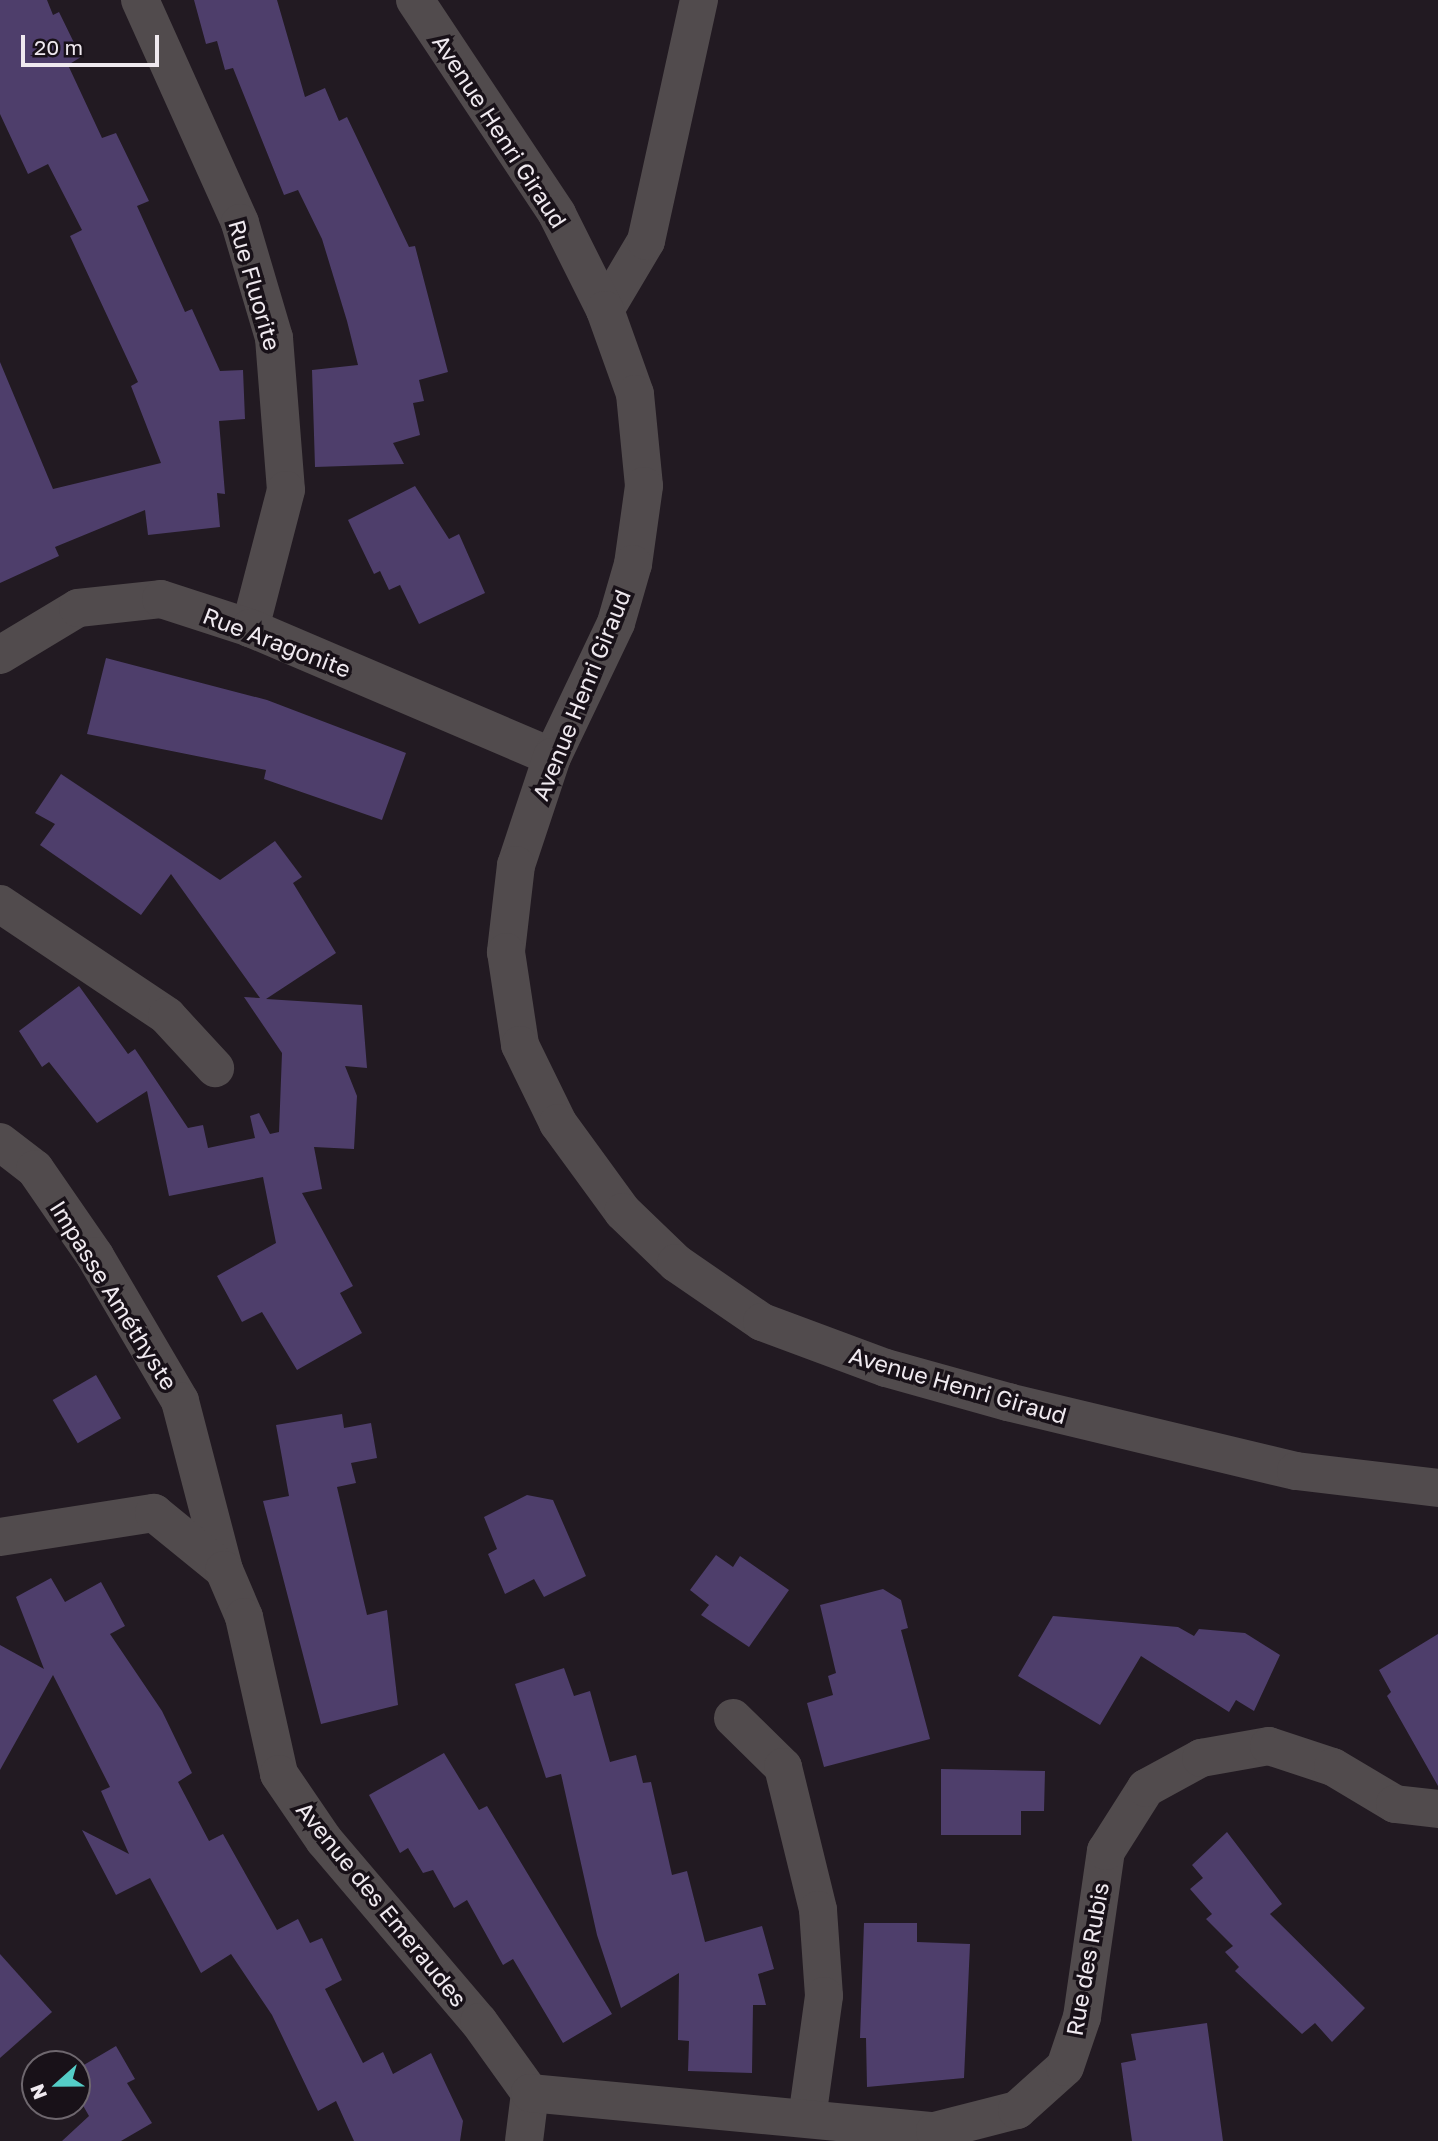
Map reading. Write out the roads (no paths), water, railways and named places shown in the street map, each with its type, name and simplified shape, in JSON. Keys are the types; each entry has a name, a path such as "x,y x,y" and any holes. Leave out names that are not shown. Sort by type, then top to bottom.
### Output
{"street":[{"name":"Rue Fluorite","path":"140,0 240,223 274,338 286,490 250,628"},
{"name":"Avenue Henri Giraud","path":"415,0 557,214 606,310 635,394 644,486 616,623 552,757 516,865 506,952 520,1045 558,1123 623,1212 676,1263 762,1322 886,1368 1296,1471 1438,1488"},
{"path":"606,310 646,241 699,0"},
{"name":"Rue Aragonite","path":"0,655 78,608 161,599 250,628 552,757"},
{"path":"0,904 167,1016 215,1068"},
{"name":"Impasse Améthyste","path":"0,1142 35,1169 95,1256 180,1401 223,1570"},
{"path":"0,1536 154,1513 198,1466"},
{"name":"Avenue des Emeraudes","path":"154,1513 223,1570 244,1617 279,1774 324,1840 479,2022 530,2093"},
{"path":"733,1718 783,1767 818,1910 824,1996 807,2118"},
{"name":"Rue des Rubis","path":"530,2093 935,2131 1017,2110 1065,2067 1082,2017 1106,1851 1146,1788 1202,1758 1269,1746 1333,1767 1395,1804 1438,1809"},
{"path":"524,2141 530,2093"}]}
